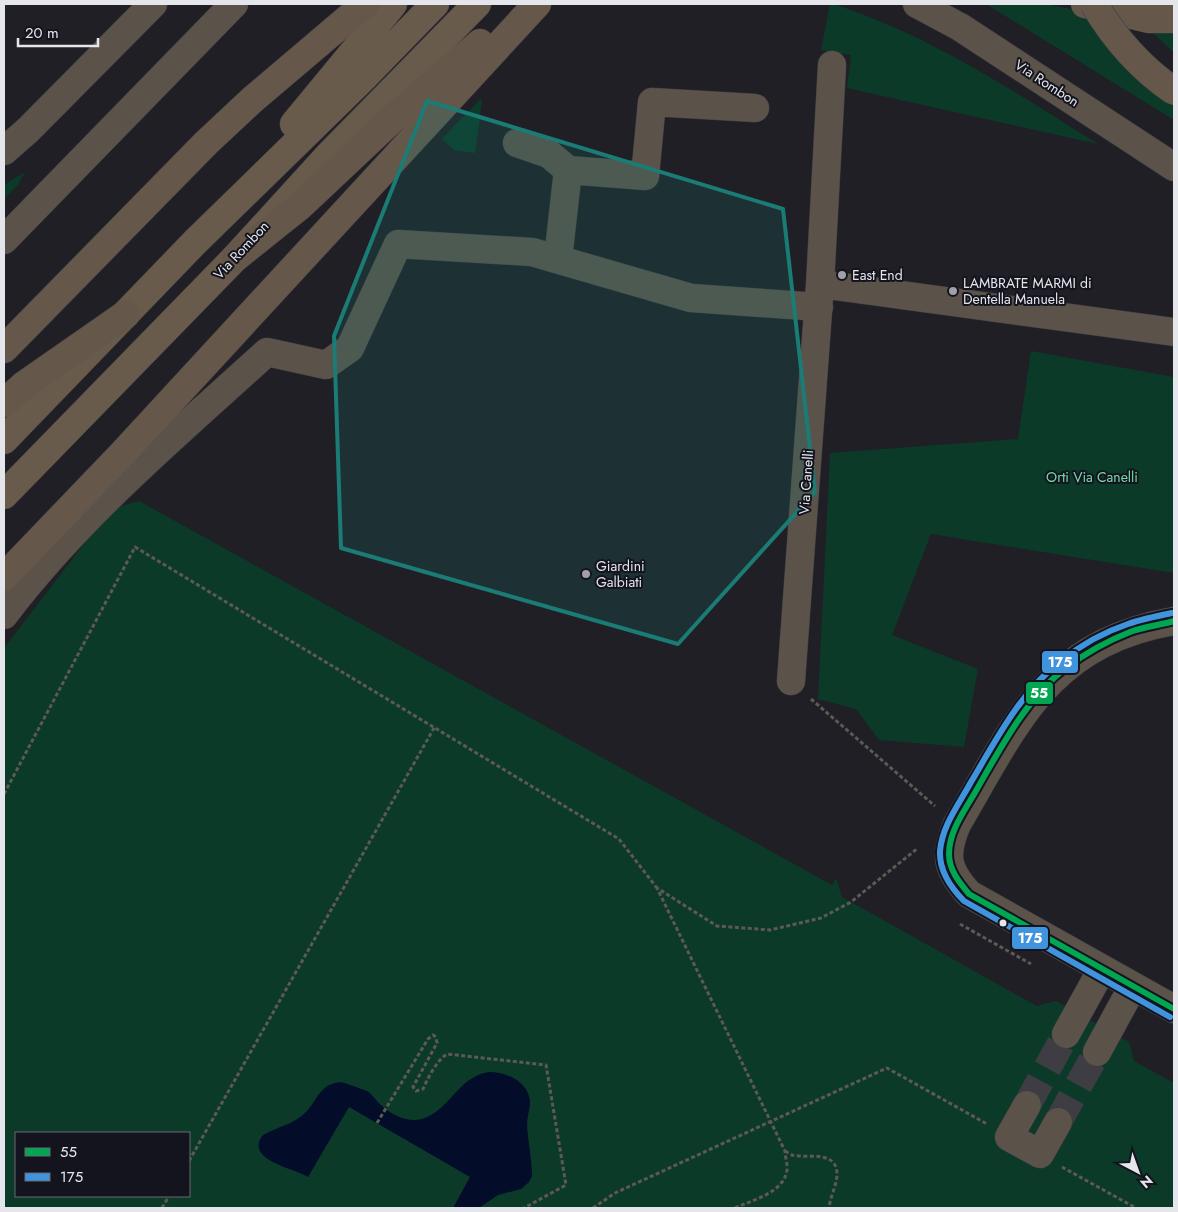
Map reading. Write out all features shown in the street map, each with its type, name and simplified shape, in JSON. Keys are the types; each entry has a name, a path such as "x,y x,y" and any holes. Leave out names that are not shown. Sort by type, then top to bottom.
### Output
{"highway":[{"path":"4,349 206,143 252,100 365,4"},
{"path":"235,258 300,206 401,111 525,4"},
{"path":"4,577 123,453 537,4"},
{"path":"1084,4 1149,19 1174,19"},
{"path":"1094,4 1106,25 1123,47 1142,66 1174,91"},
{"path":"4,403 24,385 126,314"}],"main road":[{"path":"194,242 393,4"},
{"path":"4,440 194,242 364,77 435,4"},
{"name":"Via Rombon","path":"4,495 235,258 329,155 477,4"}],"street":[{"path":"4,151 28,130 154,4"},
{"path":"4,240 234,4"},
{"name":"Via Rombon","path":"917,4 968,32 1174,167"},
{"name":"Via Canelli","path":"791,681 819,295 832,65"},
{"path":"517,143 549,154 568,170 645,176 652,102 755,108"},
{"path":"558,259 568,170"},
{"path":"4,615 23,590 102,504 267,352 326,365 350,348 398,244 532,252 691,298 819,295 1174,332"},
{"path":"1174,621 1142,628 1112,639 1077,658 1048,683 1021,715 957,824 950,842 949,861 956,880 969,894 1174,1009"},
{"path":"1066,1034 1102,969"},
{"path":"1097,1052 1133,986"},
{"path":"1027,1105 1009,1137 1040,1154 1058,1122"}],"path":[{"path":"4,794 136,547 619,840 657,888 785,1151 787,1170 782,1185 735,1208"},
{"path":"791,681 957,824"},
{"path":"190,1159 434,728"},
{"path":"657,888 717,926 770,930 821,918 851,902 918,848"},
{"path":"960,924 1031,964"},
{"path":"378,1123 428,1039 434,1035 437,1043 414,1087 416,1091 424,1089 440,1059 447,1054 546,1065 566,1185 524,1208"},
{"path":"593,1208 615,1193 887,1068 1009,1137"},
{"path":"785,1151 793,1155 817,1156 828,1159 836,1167 837,1175 829,1208"},
{"path":"1040,1154 1136,1208"},
{"path":"162,1208 168,1197"}],"highlighted area":[{"path":"427,101 783,209 815,492 678,644 341,548 334,336"}],"green space":[{"path":"830,4 884,23 933,46 996,81 1098,144 847,88 851,55 821,50"},
{"path":"986,4 1045,4 1081,11 1174,95 1174,120"},
{"path":"1146,26 1174,27 1174,53"},
{"path":"480,99 482,100 475,153 454,150 442,139"},
{"path":"25,172 18,185 4,199 4,185"},
{"name":"Orti Via Canelli","path":"1031,351 1174,377 1174,573 931,534 892,635 978,669 964,747 879,740 856,709 818,699 830,453 1018,439"},
{"path":"139,501 832,885 836,878 842,897 1037,1006 1056,1001 1129,1042 1134,1061 1174,1083 1174,1208 4,1208 4,648 87,540 118,507"}],"water":[{"path":"489,1072 496,1072 516,1079 528,1094 530,1104 527,1125 532,1176 529,1182 521,1189 498,1195 479,1208 453,1208 470,1177 349,1107 308,1177 283,1167 265,1157 260,1151 259,1144 263,1135 302,1116 321,1091 335,1083 340,1082 365,1090 385,1109 395,1115 417,1120 432,1115 440,1109 469,1080"}],"tunnel":[{"path":"1027,1105 1066,1034"},
{"path":"1058,1122 1097,1052"}],"transit line":[{"name":"175","path":"1170,1017 964,901 947,879 940,858 940,851 941,842 952,815 990,750 1010,717 1047,673 1061,661 1102,635 1133,622 1172,613"},
{"name":"55","path":"1174,621 1135,630 1113,639 1067,667 1040,692 1016,723 963,812 955,828 949,854 953,871 969,894 1174,1009"}],"place":[{"name":"East End","path":"842,275"},
{"name":"LAMBRATE MARMI di Dentella Manuela","path":"953,291"},
{"name":"Giardini Galbiati","path":"586,574"}]}
